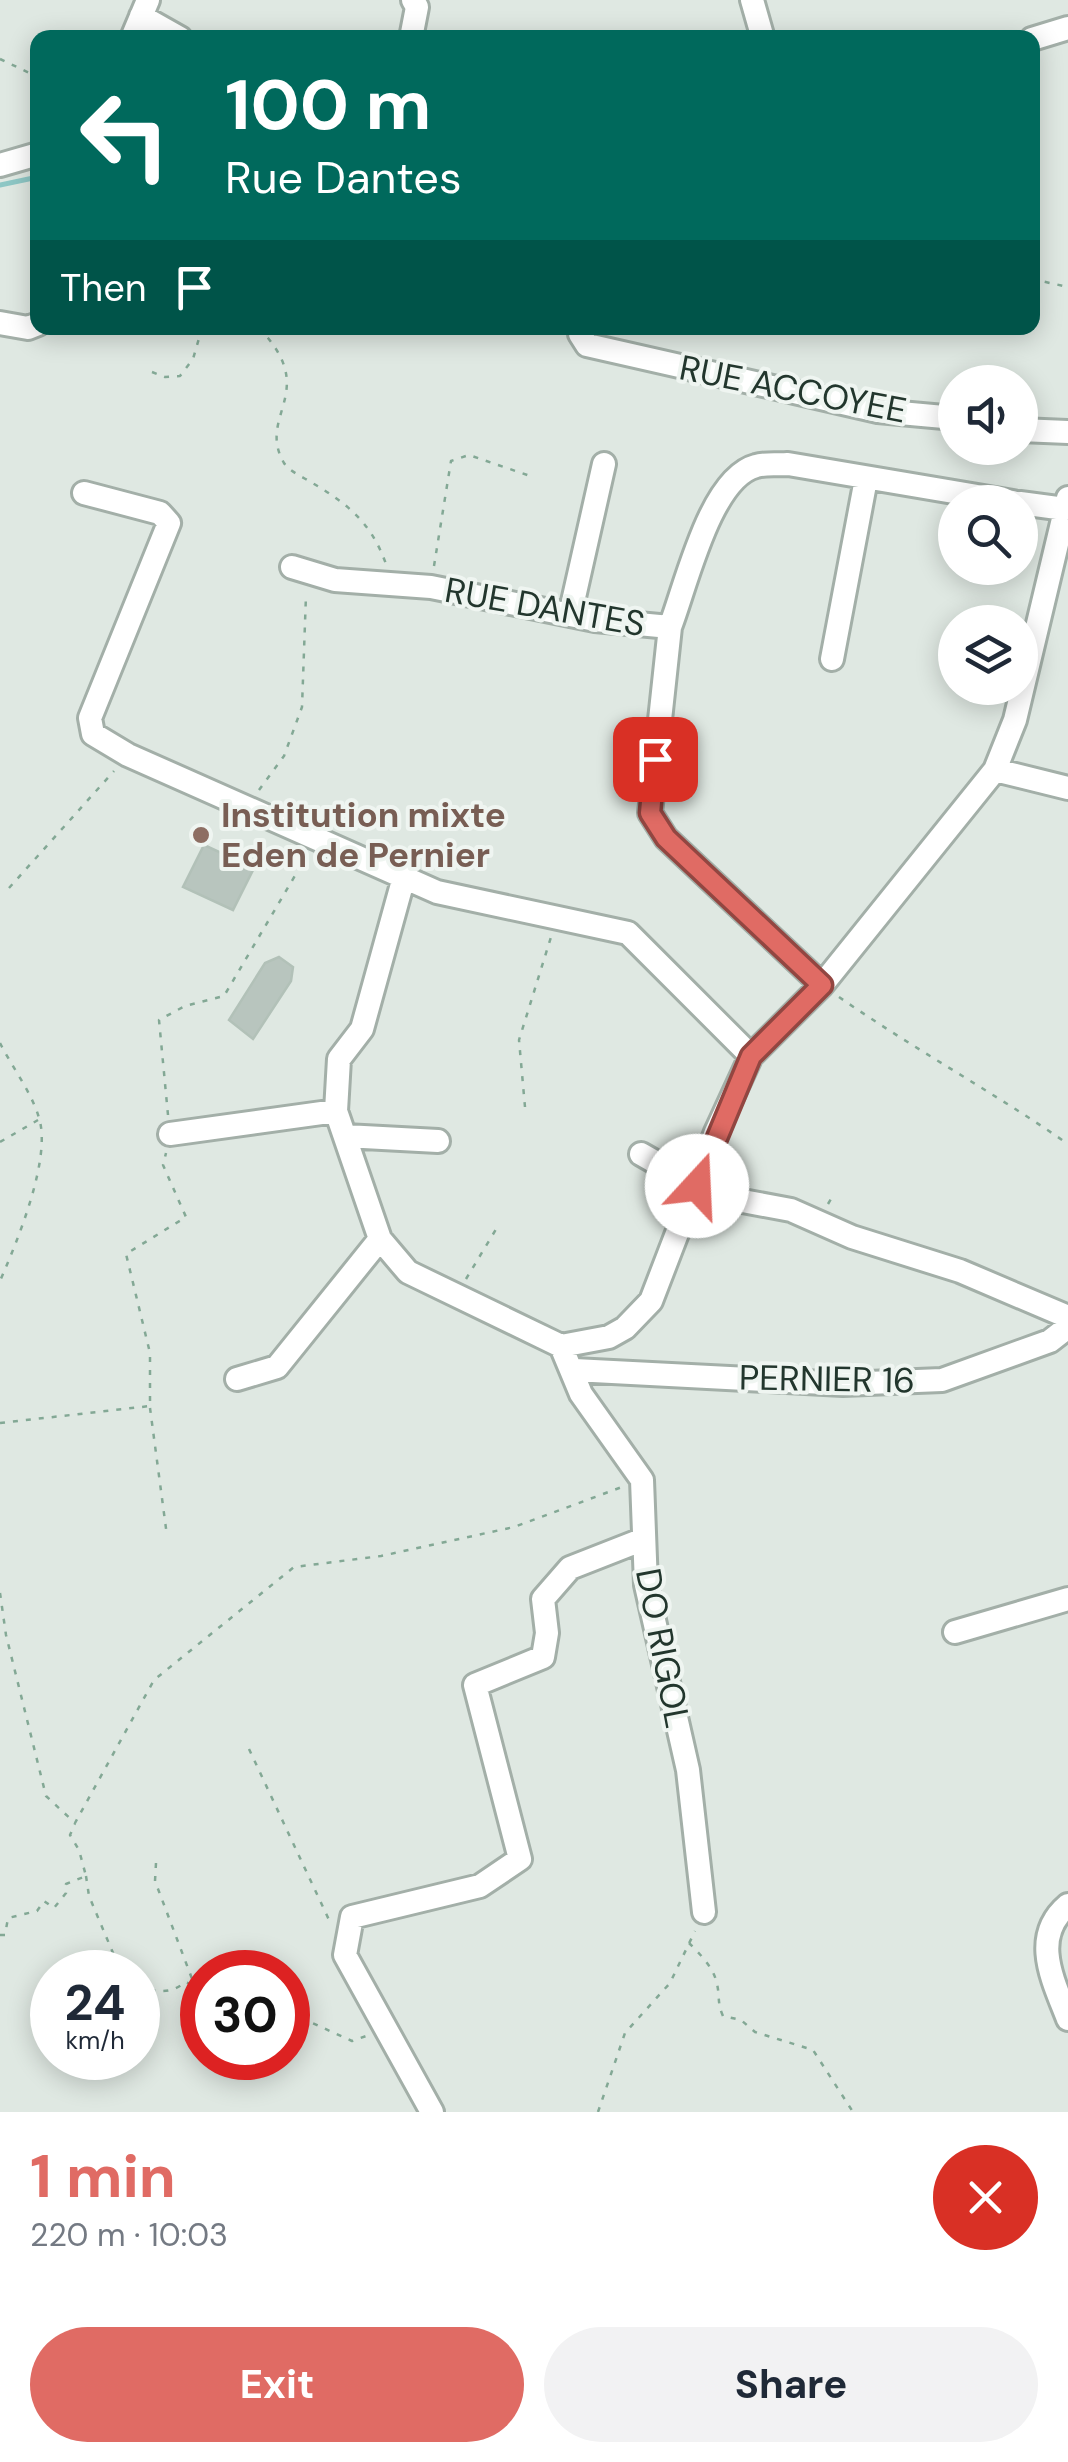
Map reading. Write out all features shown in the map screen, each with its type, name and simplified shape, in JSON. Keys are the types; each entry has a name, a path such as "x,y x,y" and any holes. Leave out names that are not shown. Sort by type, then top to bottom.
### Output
{"street":[{"path":"413,0 418,6 413,30"},
{"path":"752,0 763,30"},
{"path":"140,18 164,30"},
{"path":"1040,37 1068,28"},
{"path":"0,165 30,156"},
{"path":"0,323 30,327"},
{"name":"RUE ACCOYEE","path":"582,335 587,345 859,406 938,416"},
{"path":"1038,431 1068,432"},
{"path":"570,616 604,464"},
{"path":"670,628 706,525 726,486 754,466 771,465 938,490"},
{"path":"832,659 866,479"},
{"path":"84,493 167,516 169,524 90,718 93,734 128,755 437,892 557,921 628,933 751,1056"},
{"path":"404,877 362,1028 340,1059 336,1111 380,1239 408,1272 561,1346 609,1336 625,1328 651,1300 751,1056 822,985 995,770 1016,720 1066,503 1038,503"},
{"name":"RUE DANTES","path":"302,570 431,587 570,616 670,628 650,813 666,838 822,985"},
{"path":"995,770 1068,788"},
{"path":"170,1134 336,1111"},
{"path":"345,1136 438,1140"},
{"path":"640,1154 697,1186 732,1200 791,1210 852,1237 960,1272 1068,1316"},
{"path":"237,1380 277,1368 380,1239"},
{"name":"PERNIER 16","path":"574,1370 843,1384 942,1380 1050,1341 1068,1327"},
{"path":"561,1346 581,1394 642,1480"},
{"name":"DO RIGOL","path":"642,1480 646,1585 688,1770 704,1912"},
{"path":"432,2112 345,1955 352,1917 480,1886 520,1859 475,1685 543,1657 548,1633 543,1599 570,1568 644,1539"},
{"path":"954,1632 1068,1599"},
{"path":"1068,1905 1046,1934 1046,1952 1068,2020"}],"path":[{"path":"0,59 30,73"},
{"path":"1040,281 1068,287"},
{"path":"152,372 164,377 180,376 193,359 200,335"},
{"path":"266,335 278,347 288,370 276,440 286,467 358,511 379,544 393,584"},
{"path":"431,587 451,461 469,455 533,478"},
{"path":"248,808 284,756 302,708 302,570"},
{"path":"10,888 128,755"},
{"path":"167,1536 150,1406 150,1353 126,1254 186,1217 163,1165 170,1134 159,1020 185,1006 224,996 273,920 317,838"},
{"path":"525,1106 519,1040 557,921"},
{"path":"822,985 908,1045 1015,1107 1068,1144"},
{"path":"0,1043 40,1119 28,1215 0,1281"},
{"path":"0,1142 40,1119"},
{"path":"455,1297 498,1226"},
{"path":"0,1423 150,1406"},
{"path":"112,1950 89,1896 79,1850 70,1835 154,1680 294,1568 382,1556 514,1528 642,1480"},
{"path":"0,1593 6,1636 46,1796 75,1823"},
{"path":"249,1748 345,1955"},
{"path":"156,1862 155,1881 181,1950"},
{"path":"0,1935 4,1935 8,1918 37,1911 44,1901 54,1908 66,1892 66,1884 86,1876"},
{"path":"598,2112 625,2033 670,1983 704,1912"},
{"path":"689,1944 705,1959 717,1984 716,2002 723,2016 740,2020 755,2032 812,2050 853,2112"},
{"path":"310,2022 352,2041 374,2034 394,2040"}],"building":[{"path":"204,845 254,868 233,910 183,887"},
{"path":"279,957 293,967 291,981 253,1039 229,1020 265,963"}],"waterway":[{"path":"0,185 30,179"}],"place":[{"name":"Institution mixte Eden de Pernier","path":"201,835"}],"route":[{"path":"655,759 650,813 666,838 822,985 751,1056 716,1132 697,1186"}]}
